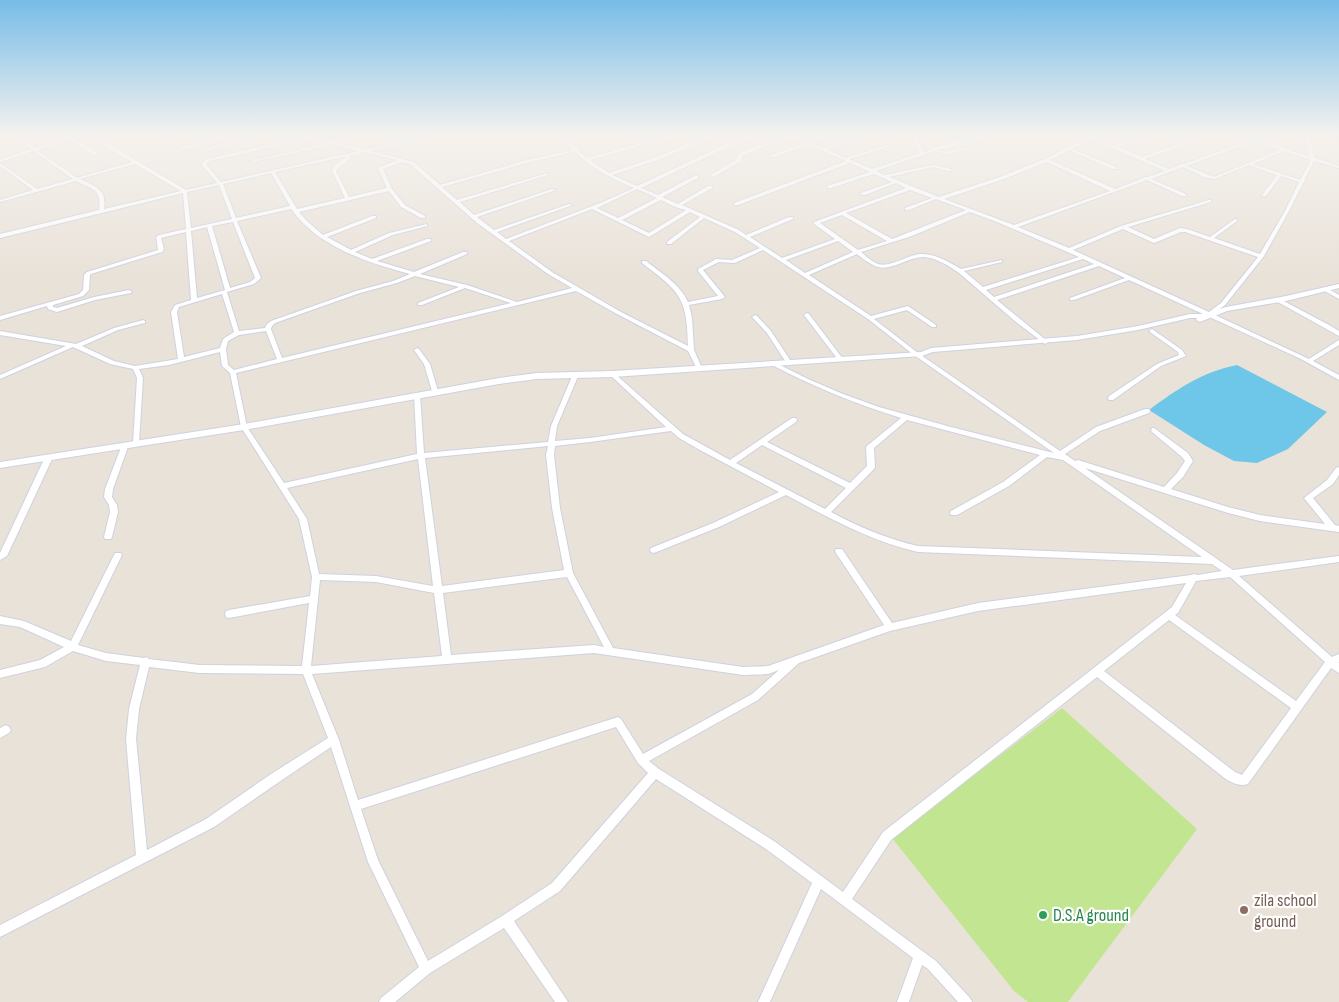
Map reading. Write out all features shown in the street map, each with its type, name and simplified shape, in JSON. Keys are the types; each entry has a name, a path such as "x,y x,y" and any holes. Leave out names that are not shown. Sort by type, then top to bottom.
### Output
{"street":[{"path":"23,181 37,191"},
{"path":"0,202 70,181"},
{"path":"80,181 98,190 103,200 101,212"},
{"path":"168,181 185,191"},
{"path":"0,236 230,181"},
{"path":"278,181 294,209 306,223 323,237 352,252 414,273 465,286 516,303"},
{"path":"339,181 348,199"},
{"path":"386,181 401,205 423,217"},
{"path":"433,181 473,217 550,273 576,289 691,350"},
{"path":"439,186 458,181"},
{"path":"456,202 524,181"},
{"path":"620,181 688,211 729,226 870,318 1231,573 1335,659 1339,669"},
{"path":"505,241 593,208 652,181"},
{"path":"618,220 688,181"},
{"path":"736,204 795,181"},
{"path":"828,187 846,181"},
{"path":"907,210 993,181"},
{"path":"1092,181 1112,190"},
{"path":"1014,227 1138,181"},
{"path":"1152,181 1184,196"},
{"path":"1264,195 1274,181"},
{"path":"0,466 244,427 417,394 499,381 576,374 612,374 919,354 934,356 1048,348 1108,340 1152,331 1200,320 1223,304 1261,256 1302,182 1298,181"},
{"path":"863,194 895,182 971,210 1069,250 1310,361 1339,378"},
{"path":"181,360 174,312 177,306 252,283 258,278 220,183"},
{"path":"677,206 710,187"},
{"path":"910,188 816,223 880,266 926,256 959,271 1045,342"},
{"path":"0,318 84,292 89,273 160,251 162,249 159,237 209,225 348,199 390,189"},
{"path":"473,217 554,190"},
{"path":"185,191 194,301"},
{"path":"1069,250 1123,227 1209,201"},
{"path":"493,232 572,205"},
{"path":"593,208 651,234 688,211"},
{"path":"805,275 857,252 971,210"},
{"path":"842,213 891,241"},
{"path":"669,243 704,216"},
{"path":"323,237 374,217"},
{"path":"746,237 791,218"},
{"path":"1211,238 1235,220"},
{"path":"209,225 237,333"},
{"path":"352,252 391,234 425,225"},
{"path":"1123,227 1154,241 1182,230 1261,256"},
{"path":"782,260 838,239"},
{"path":"374,260 429,240"},
{"path":"688,304 722,297 700,270 718,260 733,262 764,248"},
{"path":"426,969 373,862 334,740 306,670 316,577 303,519 244,427 233,372 225,366 223,349 225,340 237,333 268,328 273,322 414,273 465,252"},
{"path":"983,289 1084,257"},
{"path":"959,271 1000,261"},
{"path":"644,262 670,282 688,304 691,319 691,350 699,368"},
{"path":"994,300 1099,264"},
{"path":"1072,300 1130,278"},
{"path":"420,304 465,286"},
{"path":"919,354 932,350 1045,342 1138,328 1339,286"},
{"path":"233,372 576,289"},
{"path":"1325,289 1339,297"},
{"path":"50,303 50,308 57,310 94,299 129,292"},
{"path":"1278,300 1328,326 1339,334"},
{"path":"870,318 908,308 934,326"},
{"path":"806,315 841,360"},
{"path":"755,317 769,332 789,363"},
{"path":"0,376 116,329 143,322"},
{"path":"268,328 280,360"},
{"path":"1111,398 1159,365 1183,356 1180,351 1152,331"},
{"path":"0,333 75,345 112,363 135,368 181,360 223,349"},
{"path":"1310,361 1339,342"},
{"path":"417,350 427,364 435,391"},
{"path":"772,363 796,377 851,400 942,428 1069,460 1165,491 1260,518 1336,529"},
{"path":"135,368 140,378 136,443"},
{"path":"576,374 568,397 554,426 550,442 556,508 569,573 610,650"},
{"path":"612,374 672,428 700,448 880,539 918,549 1214,561"},
{"path":"417,394 421,456 447,660"},
{"path":"1060,454 1098,429 1147,412"},
{"path":"826,513 871,467 870,447 906,417"},
{"path":"730,463 794,420"},
{"path":"282,486 421,456 550,442 590,440 672,428"},
{"path":"1154,430 1185,455 1189,461 1180,475 1165,491"},
{"path":"762,442 851,487"},
{"path":"108,537 114,512 113,505 108,497 109,489 124,447"},
{"path":"954,513 1006,484 1046,454"},
{"path":"0,557 4,554 49,457"},
{"path":"1336,529 1308,498 1330,482 1339,470"},
{"path":"654,550 716,525 786,492"},
{"path":"839,551 890,627"},
{"path":"0,674 42,664 73,646 118,555"},
{"path":"0,620 21,624 73,646 106,657 228,671 306,670 594,648 743,671 768,670 890,627 978,607 1339,559"},
{"path":"316,577 376,579 438,590 569,573"},
{"path":"844,900 886,836 1175,610 1194,577"},
{"path":"229,614 314,599"},
{"path":"1169,615 1296,707"},
{"path":"1097,671 1230,776 1238,780 1244,780 1296,707 1335,659"},
{"path":"641,760 755,696 797,660"},
{"path":"142,858 131,739 134,709 146,661"},
{"path":"355,806 618,722 641,760 655,773 770,846 920,955 932,965 966,1002"},
{"path":"0,931 210,823 334,740"},
{"path":"384,1002 426,969 556,887 655,773"},
{"path":"764,1002 819,881"},
{"path":"506,920 562,1002"},
{"path":"903,1002 920,955"}],"green space":[{"name":"D.S.A ground","path":"1062,708 1197,829 1068,1002 1028,1002 1014,991 892,838"}],"water":[{"path":"1237,365 1327,412 1288,449 1257,463 1234,461 1204,445 1149,410 1190,382 1212,372"}],"place":[{"name":"zila school ground","path":"1244,910"},
{"name":"D.S.A ground","path":"1043,915"}]}
